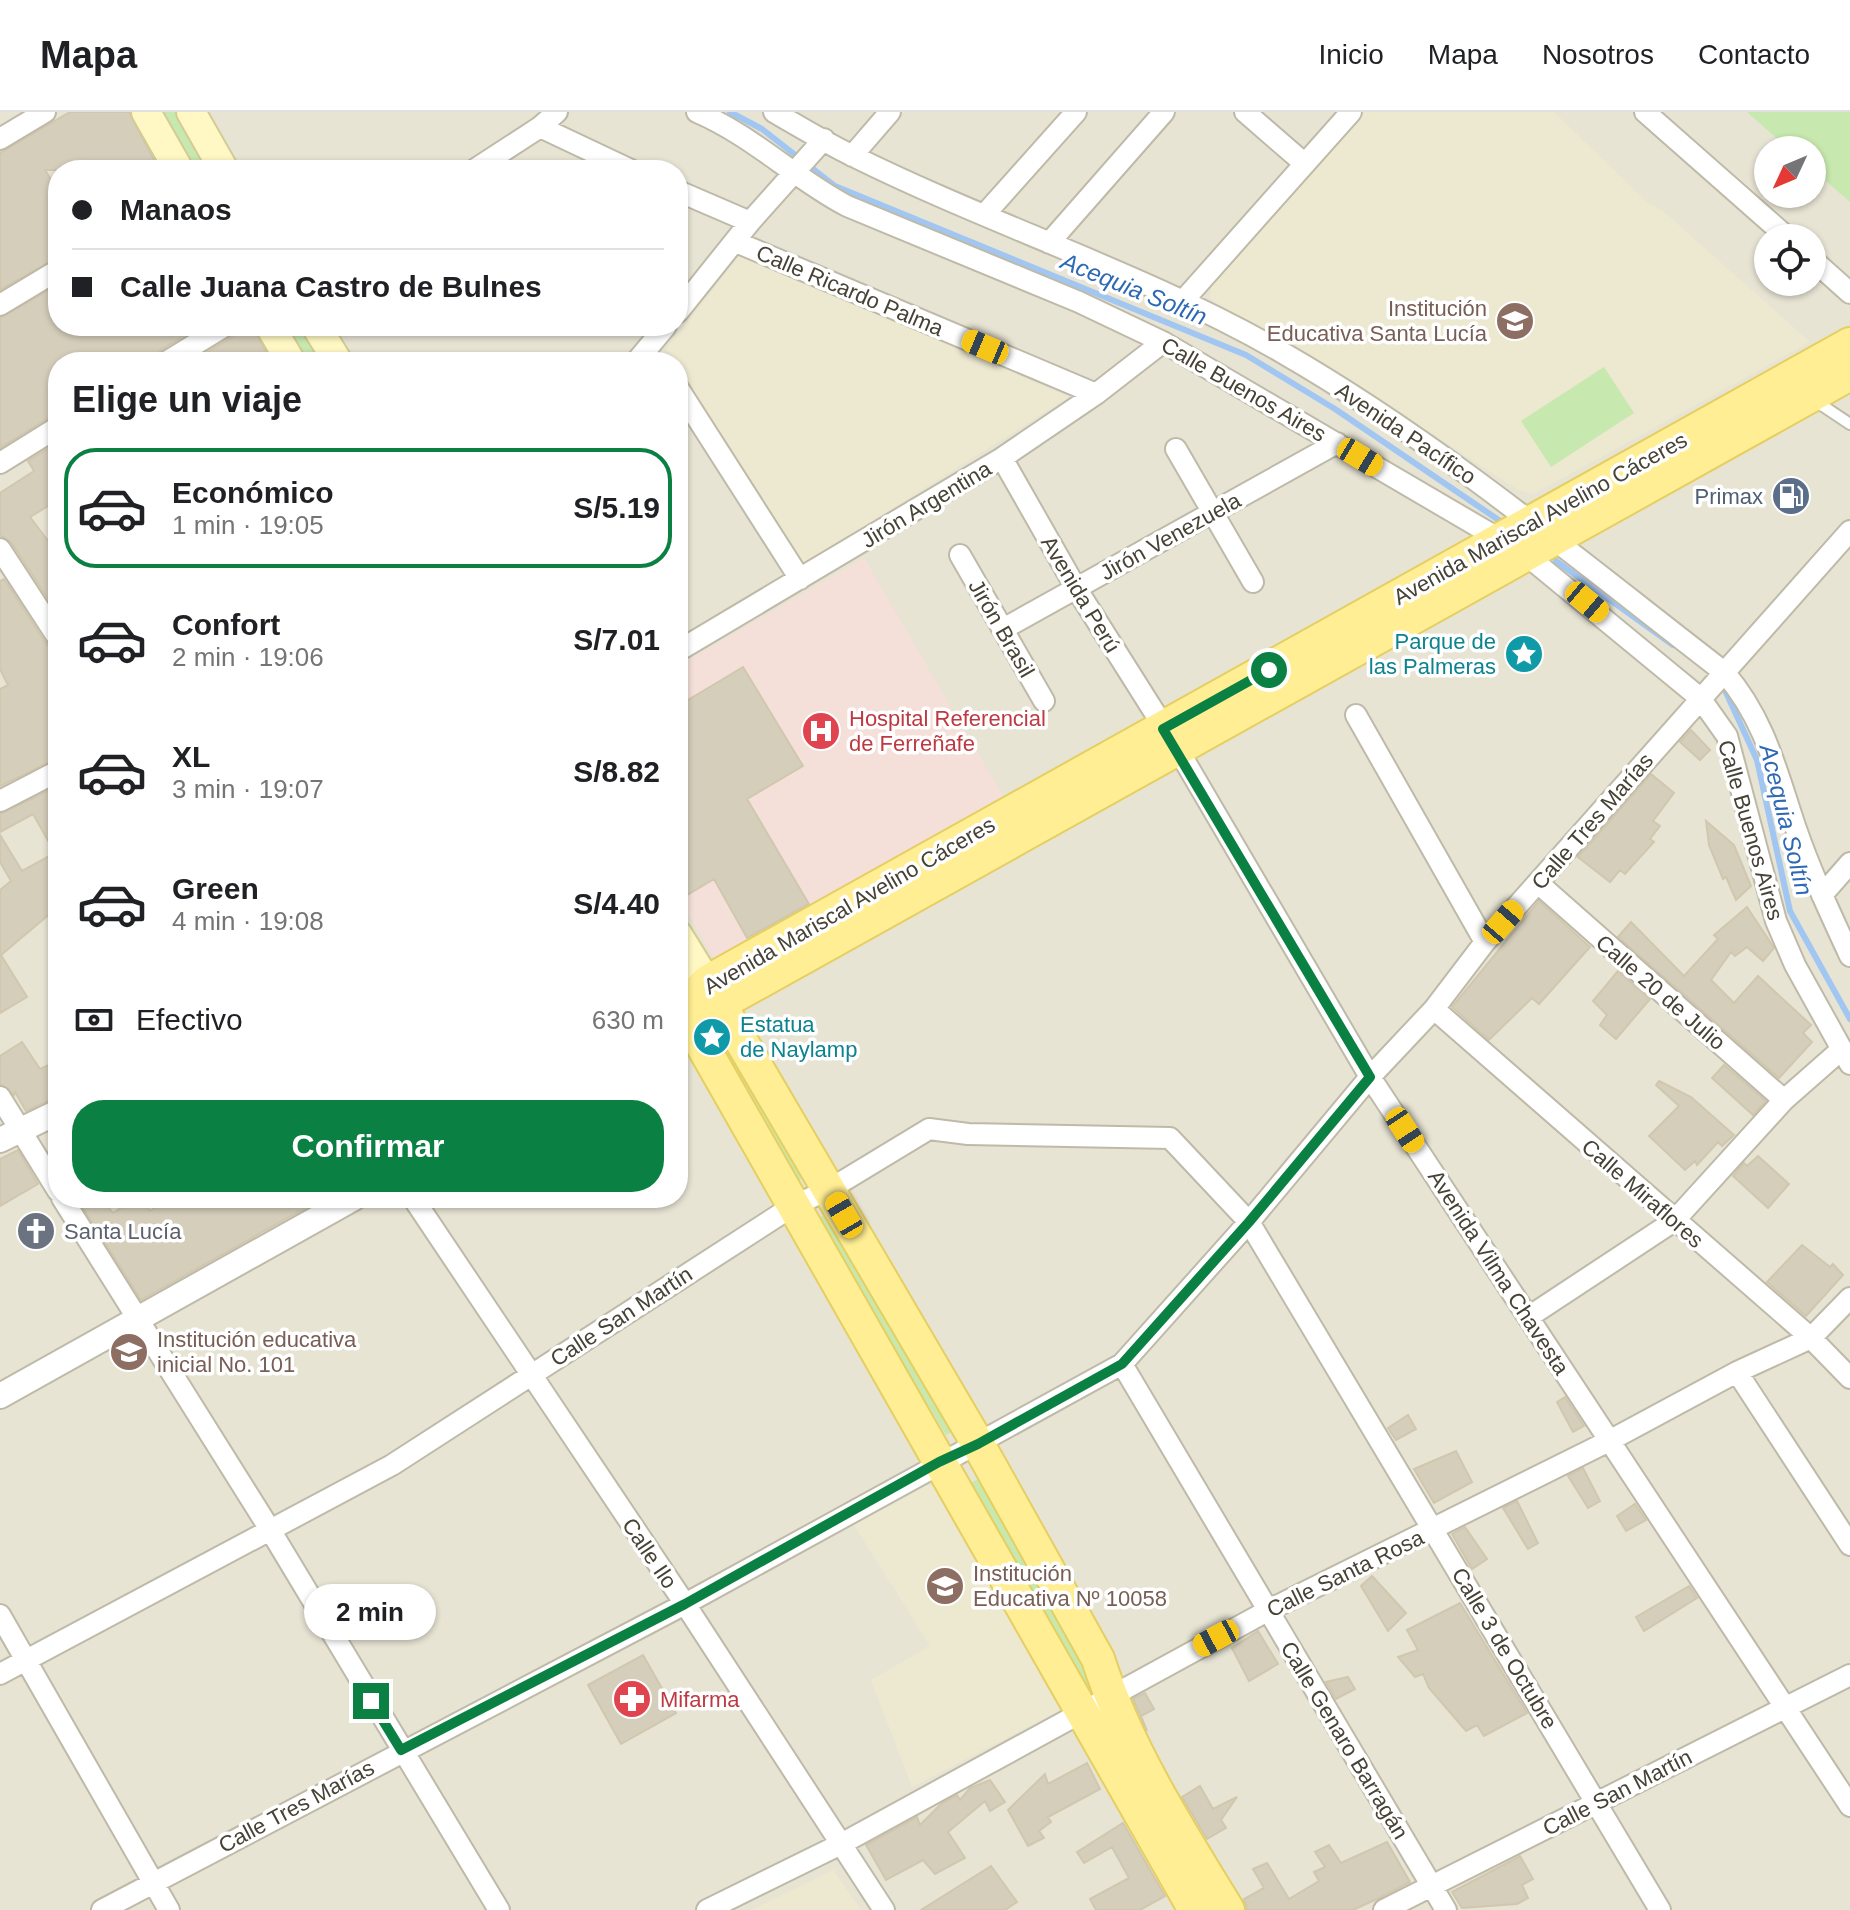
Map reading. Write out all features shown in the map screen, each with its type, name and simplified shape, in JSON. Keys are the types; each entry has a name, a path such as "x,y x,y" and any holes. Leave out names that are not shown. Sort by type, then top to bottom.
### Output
{"main road":[{"path":"146,112 173,160"},
{"path":"191,112 218,160"},
{"name":"Avenida Mariscal Avelino Cáceres","path":"688,1004 714,993 1799,387 1850,344"},
{"name":"Avenida Mariscal Avelino Cáceres","path":"1799,387 1850,374"},
{"path":"688,951 978,1444 1098,1659 1110,1695 1155,1789 1228,1910"},
{"path":"688,1024 1195,1910"}],"street":[{"path":"0,139 45,112"},
{"path":"489,160 557,112"},
{"name":"Calle Buenos Aires","path":"697,112 761,146 807,158 815,189 847,206 1079,302 1163,342 1513,546 1713,684 1776,921 1795,965 1846,1056"},
{"name":"Avenida Pacífico","path":"774,112 807,158 852,156 1182,302 1282,352 1418,435 1544,529 1713,684 1741,691 1766,736 1822,895 1850,956"},
{"path":"852,156 890,112"},
{"path":"985,214 1076,112"},
{"path":"1049,243 1164,112"},
{"path":"1245,112 1305,164"},
{"path":"1182,302 1351,112"},
{"path":"1645,112 1772,224"},
{"path":"540,127 610,160"},
{"path":"688,300 750,222 807,158"},
{"name":"Calle Ricardo Palma","path":"688,195 750,222"},
{"name":"Calle Ricardo Palma","path":"736,242 1096,394"},
{"path":"1826,272 1850,293"},
{"path":"0,305 48,276"},
{"path":"182,352 209,336"},
{"name":"Jirón Argentina","path":"688,642 1002,458 1096,394 1163,342"},
{"path":"688,404 800,579"},
{"path":"0,463 48,433"},
{"name":"Jirón Venezuela","path":"1003,629 1337,443"},
{"path":"1176,449 1253,582"},
{"name":"Avenida Perú","path":"1002,458 1076,588 1170,738"},
{"name":"Calle Tres Marías","path":"102,1910 401,1750 685,1604 1122,1364 1249,1222 1370,1077 1434,1009 1485,942 1850,531"},
{"path":"0,549 48,623"},
{"name":"Jirón Brasil","path":"960,555 1044,701"},
{"path":"1356,715 1485,942"},
{"name":"Avenida Vilma Chavesta","path":"1170,738 1370,1077 1530,1316 1607,1442 1850,1806"},
{"path":"0,801 48,776"},
{"path":"1822,895 1850,863"},
{"name":"Calle 20 de Julio","path":"1538,883 1784,1100"},
{"name":"Calle Miraflores","path":"1434,1009 1811,1338 1850,1378"},
{"path":"1530,1316 1674,1221 1784,1100 1846,1056"},
{"path":"0,1097 10,1135 48,1179"},
{"path":"10,1135 48,1117"},
{"name":"Calle San Martín","path":"0,1674 392,1465 793,1206 830,1189 929,1129 968,1134 1170,1138 1249,1222"},
{"path":"68,1208 269,1528 499,1910"},
{"path":"0,1396 138,1322 337,1208"},
{"name":"Calle Ilo","path":"419,1208 528,1375 685,1604 884,1910"},
{"name":"Calle 3 de Octubre","path":"1249,1222 1660,1910"},
{"name":"Calle Santa Rosa","path":"707,1910 841,1844 1083,1715 1110,1695 1269,1610 1607,1442 1737,1372 1811,1338 1850,1298"},
{"name":"Calle Genaro Barragán","path":"1122,1364 1446,1910"},
{"path":"1737,1372 1850,1545"},
{"path":"0,1615 169,1910"},
{"name":"Calle San Martín","path":"1384,1910 1850,1675"}],"lane":[{"path":"1799,387 1850,424"}],"shaded area":[{"path":"0,112 1850,112 1850,1910 0,1910"},
{"name":"Institución Educativa Santa Lucía","path":"1364,112 1554,112 1647,202 1664,212 1754,292 1754,296 1758,296 1810,342 1534,494 1518,490 1439,438 1210,299 1211,286"},
{"path":"740,255 1069,397 803,565 688,384 688,352 669,352 666,349 676,336 688,336 688,321"},
{"name":"Hospital Referencial de Ferreñafe","path":"864,558 1003,796 716,962 688,914 688,660"},
{"name":"Institución Educativa Nº 10058","path":"941,1484 1060,1699 1061,1710 912,1787 871,1680 930,1646 854,1525 926,1486"},
{"path":"833,1870 861,1910 752,1910"}],"green space":[{"path":"157,112 180,112 204,157 184,160"},
{"path":"1747,112 1850,112 1850,202 1826,181 1826,136 1774,136"},
{"path":"292,336 315,336 323,352 299,352"},
{"path":"1604,367 1634,413 1551,467 1521,421"},
{"path":"724,1040 805,1176 794,1183 710,1048"},
{"path":"832,1212 958,1428 946,1435 816,1219"},
{"path":"988,1475 1100,1688 1085,1698 970,1483"}],"building":[{"path":"70,112 129,112 154,160 48,160 48,170 45,170 48,175 48,263 0,290 0,153"},
{"path":"48,291 48,336 184,336 158,352 48,352 48,418 0,448 0,318"},
{"path":"258,336 266,352 207,352 232,337"},
{"path":"48,449 48,506 30,517 48,541 48,599 11,542 0,535 0,493 34,471 28,461"},
{"path":"4,579 48,646 48,763 0,786 0,689 8,685 0,669 0,581"},
{"path":"743,667 803,766 747,799 809,904 747,938 714,879 688,895 688,700"},
{"path":"1691,730 1710,750 1700,760 1680,742"},
{"path":"1651,774 1674,793 1653,821 1660,826 1650,839 1654,842 1625,874 1620,870 1610,882 1578,857"},
{"path":"48,791 48,841 33,814 0,832 0,814"},
{"path":"1706,821 1734,845 1751,886 1736,900 1726,877 1723,879 1709,845"},
{"path":"0,835 22,871 48,857 48,915 1,955 27,997 0,1013 0,890 11,881 0,862"},
{"path":"1539,901 1590,947 1539,1004 1532,998 1489,1040 1452,1007"},
{"path":"1747,907 1774,948 1763,961 1747,947 1735,956 1731,952 1711,980 1734,1003 1758,976 1811,1025 1803,1033 1812,1042 1779,1078 1618,937 1631,922 1684,976 1718,939 1714,935"},
{"path":"1618,971 1650,999 1616,1039 1600,1025 1607,1015 1593,1001"},
{"path":"22,1042 40,1069 48,1065 48,1101 26,1111 15,1092 14,1095 0,1084 0,1056"},
{"path":"1724,1065 1766,1101 1753,1115 1712,1078"},
{"path":"1659,1081 1691,1097 1734,1135 1722,1146 1718,1142 1697,1165 1695,1161 1685,1170 1649,1136 1679,1106 1656,1085"},
{"path":"18,1150 38,1184 0,1206 0,1159"},
{"path":"1758,1156 1789,1184 1768,1208 1733,1176 1744,1163 1747,1166"},
{"path":"83,1208 109,1208 113,1213 121,1208 148,1208 150,1211 154,1208 305,1208 141,1300"},
{"path":"1802,1245 1830,1267 1833,1264 1843,1275 1806,1316 1767,1282"},
{"path":"1565,1397 1584,1426 1573,1432 1557,1402"},
{"path":"1408,1415 1416,1429 1396,1440 1388,1428"},
{"path":"1456,1451 1472,1482 1434,1503 1414,1469"},
{"path":"1583,1468 1600,1501 1588,1508 1568,1476"},
{"path":"1517,1501 1538,1543 1528,1549 1503,1508"},
{"path":"1635,1504 1646,1520 1626,1531 1617,1516"},
{"path":"1465,1527 1487,1559 1472,1569 1452,1534"},
{"path":"1372,1576 1406,1613 1388,1631 1361,1586"},
{"path":"1689,1586 1697,1598 1644,1631 1636,1617"},
{"path":"1460,1603 1527,1713 1484,1736 1477,1725 1466,1731 1429,1688 1423,1674 1415,1677 1398,1657 1418,1650 1407,1630"},
{"path":"1258,1631 1278,1664 1249,1681 1232,1648"},
{"name":"Mifarma","path":"643,1655 676,1713 621,1744 588,1685"},
{"path":"1348,1677 1355,1689 1336,1699 1326,1682"},
{"path":"1145,1693 1154,1709 1141,1716 1147,1731 1133,1699"},
{"path":"1087,1763 1100,1789 1048,1817 1051,1822 1039,1831 1044,1838 1028,1846 1008,1810 1045,1774 1048,1784"},
{"path":"990,1780 1005,1802 990,1811 985,1801 948,1832 965,1858 935,1874 923,1860 886,1880 866,1845 917,1817 920,1825 941,1804 957,1795 960,1800 970,1788"},
{"path":"1200,1786 1213,1809 1237,1797 1221,1820 1226,1828 1207,1839 1182,1797"},
{"path":"1123,1823 1165,1896 1140,1910 1096,1910 1090,1899 1129,1878 1112,1847 1084,1863 1077,1852"},
{"path":"1387,1842 1410,1882 1379,1898 1353,1910 1247,1910 1244,1899 1264,1888 1253,1869 1267,1863 1289,1899 1319,1881 1314,1872 1325,1867 1315,1852 1329,1845 1341,1863"},
{"path":"1520,1856 1533,1879 1522,1885 1528,1898 1517,1904 1462,1908 1452,1892"},
{"path":"991,1866 1017,1902 1005,1910 921,1910"}],"waterway":[{"name":"Acequia Soltín","path":"730,112 762,129 835,186 1246,355 1335,409 1506,525"},
{"name":"Acequia Soltín","path":"1556,561 1673,645"},
{"name":"Acequia Soltín","path":"1724,688 1757,760 1790,911 1850,1019"}],"place":[{"name":"Institución Educativa Santa Lucía","path":"1515,321"},
{"name":"Primax","path":"1791,496"},
{"name":"Parque de las Palmeras","path":"1524,654"},
{"name":"Hospital Referencial de Ferreñafe","path":"821,731"},
{"name":"Estatua de Naylamp","path":"712,1037"},
{"name":"Santa Lucía","path":"36,1231"},
{"name":"Institución educativa inicial No. 101","path":"129,1352"},
{"name":"Institución Educativa Nº 10058","path":"945,1586"},
{"name":"Mifarma","path":"632,1699"}],"route":[{"path":"371,1701 401,1750 685,1604 1122,1364 1249,1222 1370,1077 1163,729 1269,670"}]}
